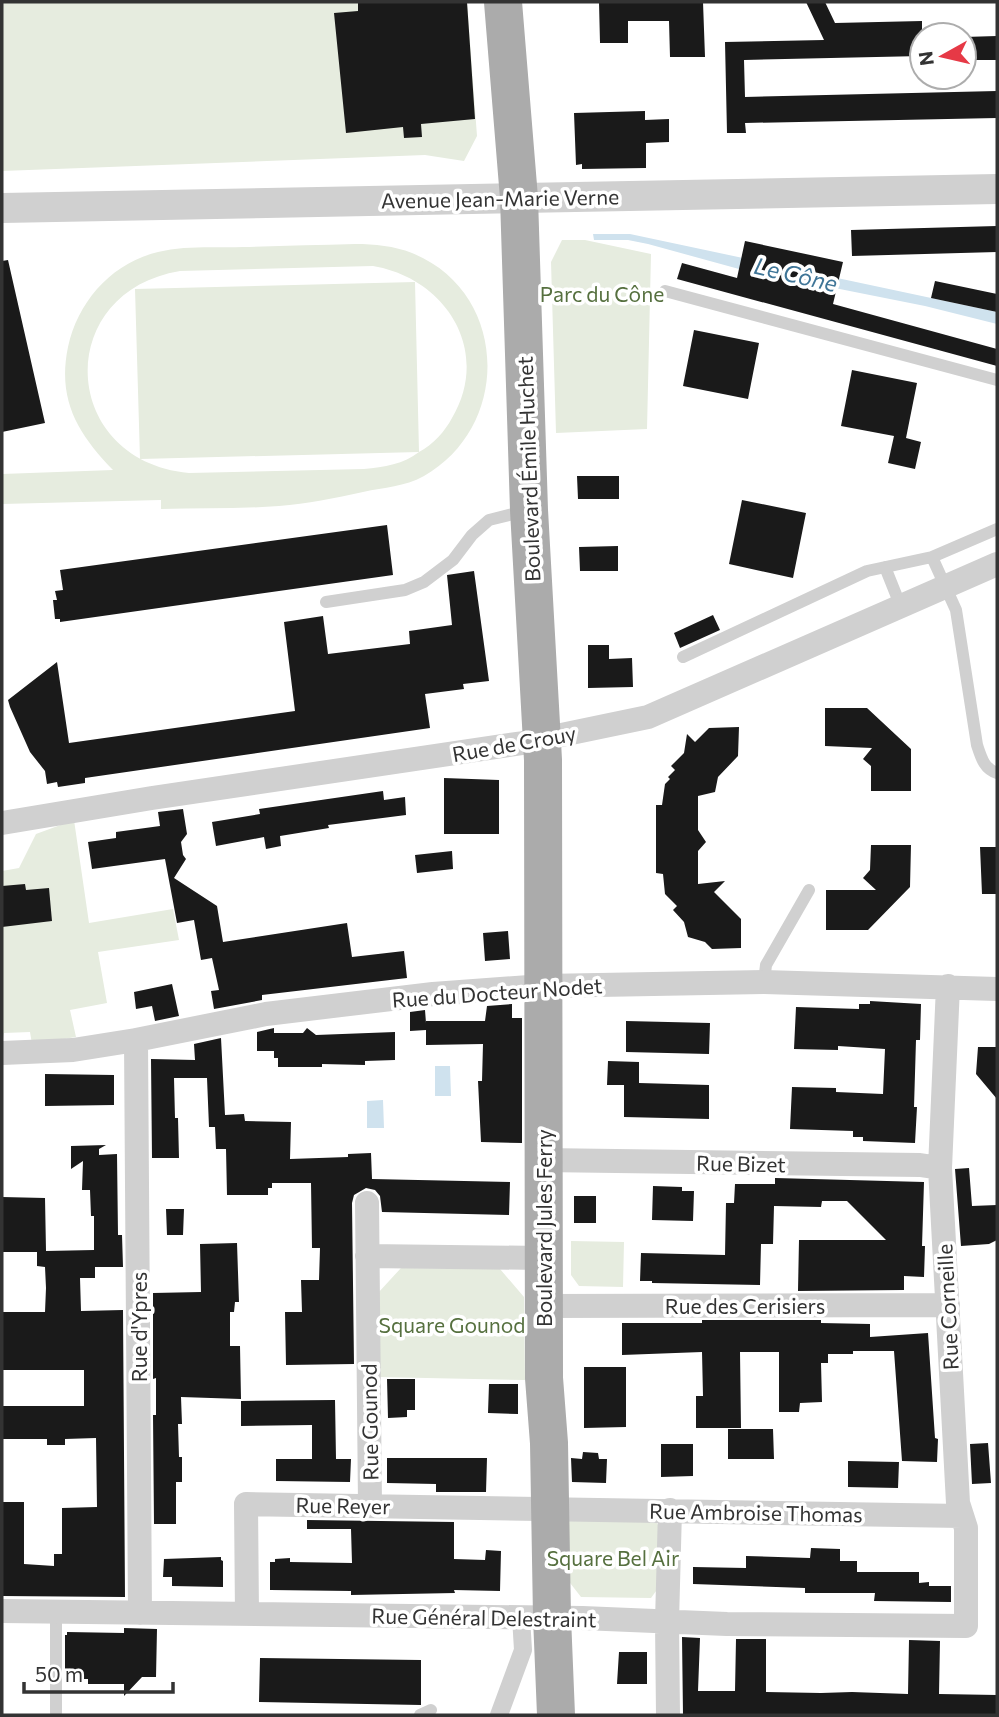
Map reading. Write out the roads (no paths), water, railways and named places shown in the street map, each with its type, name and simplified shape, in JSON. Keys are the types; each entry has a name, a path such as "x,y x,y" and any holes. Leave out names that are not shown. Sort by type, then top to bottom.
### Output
{"main road":[{"name":"Boulevard Émile Huchet","path":"503,2 519,198 529,510 541,740"},
{"name":"Boulevard Jules Ferry","path":"541,740 545,896 542,1258 544,1378 551,1508 537,1617 556,1715"}],"street":[{"name":"Avenue Jean-Marie Verne","path":"2,208 997,189"},
{"name":"Rue de Crouy","path":"2,823 541,740 648,717 997,564"},
{"name":"Rue du Docteur Nodet","path":"2,1053 73,1050 266,1014 433,995 543,986 764,982 997,989"},
{"name":"Rue Corneille","path":"948,986 940,1168 958,1503 966,1528 966,1626"},
{"name":"Rue d'Ypres","path":"136,1040 140,1613"},
{"name":"Rue Bizet","path":"542,1160 920,1165 940,1168"},
{"name":"Rue Gounod","path":"367,1203 370,1505"},
{"path":"367,1256 542,1258"},
{"name":"Rue des Cerisiers","path":"543,1306 948,1305"},
{"name":"Rue Reyer","path":"247,1614 246,1504 551,1508"},
{"name":"Rue Ambroise Thomas","path":"551,1508 962,1516"},
{"path":"668,1715 670,1510"},
{"name":"Rue Général Delestraint","path":"2,1611 537,1617 667,1622 966,1626"},
{"path":"499,1715 537,1617"}],"lane":[{"path":"665,291 997,380"},
{"path":"326,602 405,590 415,586 453,560 472,535 489,520 529,510"},
{"path":"683,657 867,571 932,557 997,529"},
{"path":"932,557 956,610 977,745 982,761 991,771 997,773"},
{"path":"885,567 901,607"},
{"path":"764,982 766,965 809,890"},
{"path":"55,1612 56,1713"}],"water":[{"name":"Le Cône","path":"593,234 630,234 997,312 997,324 925,306 739,269 648,244 628,240 594,240"},
{"path":"435,1066 450,1066 451,1096 435,1096"},
{"path":"383,1100 384,1128 367,1128 367,1101"}],"park label":[{"name":"Parc du Cône","path":"602,293"},
{"name":"Square Gounod","path":"452,1324"},
{"name":"Square Bel Air","path":"613,1557"}]}
